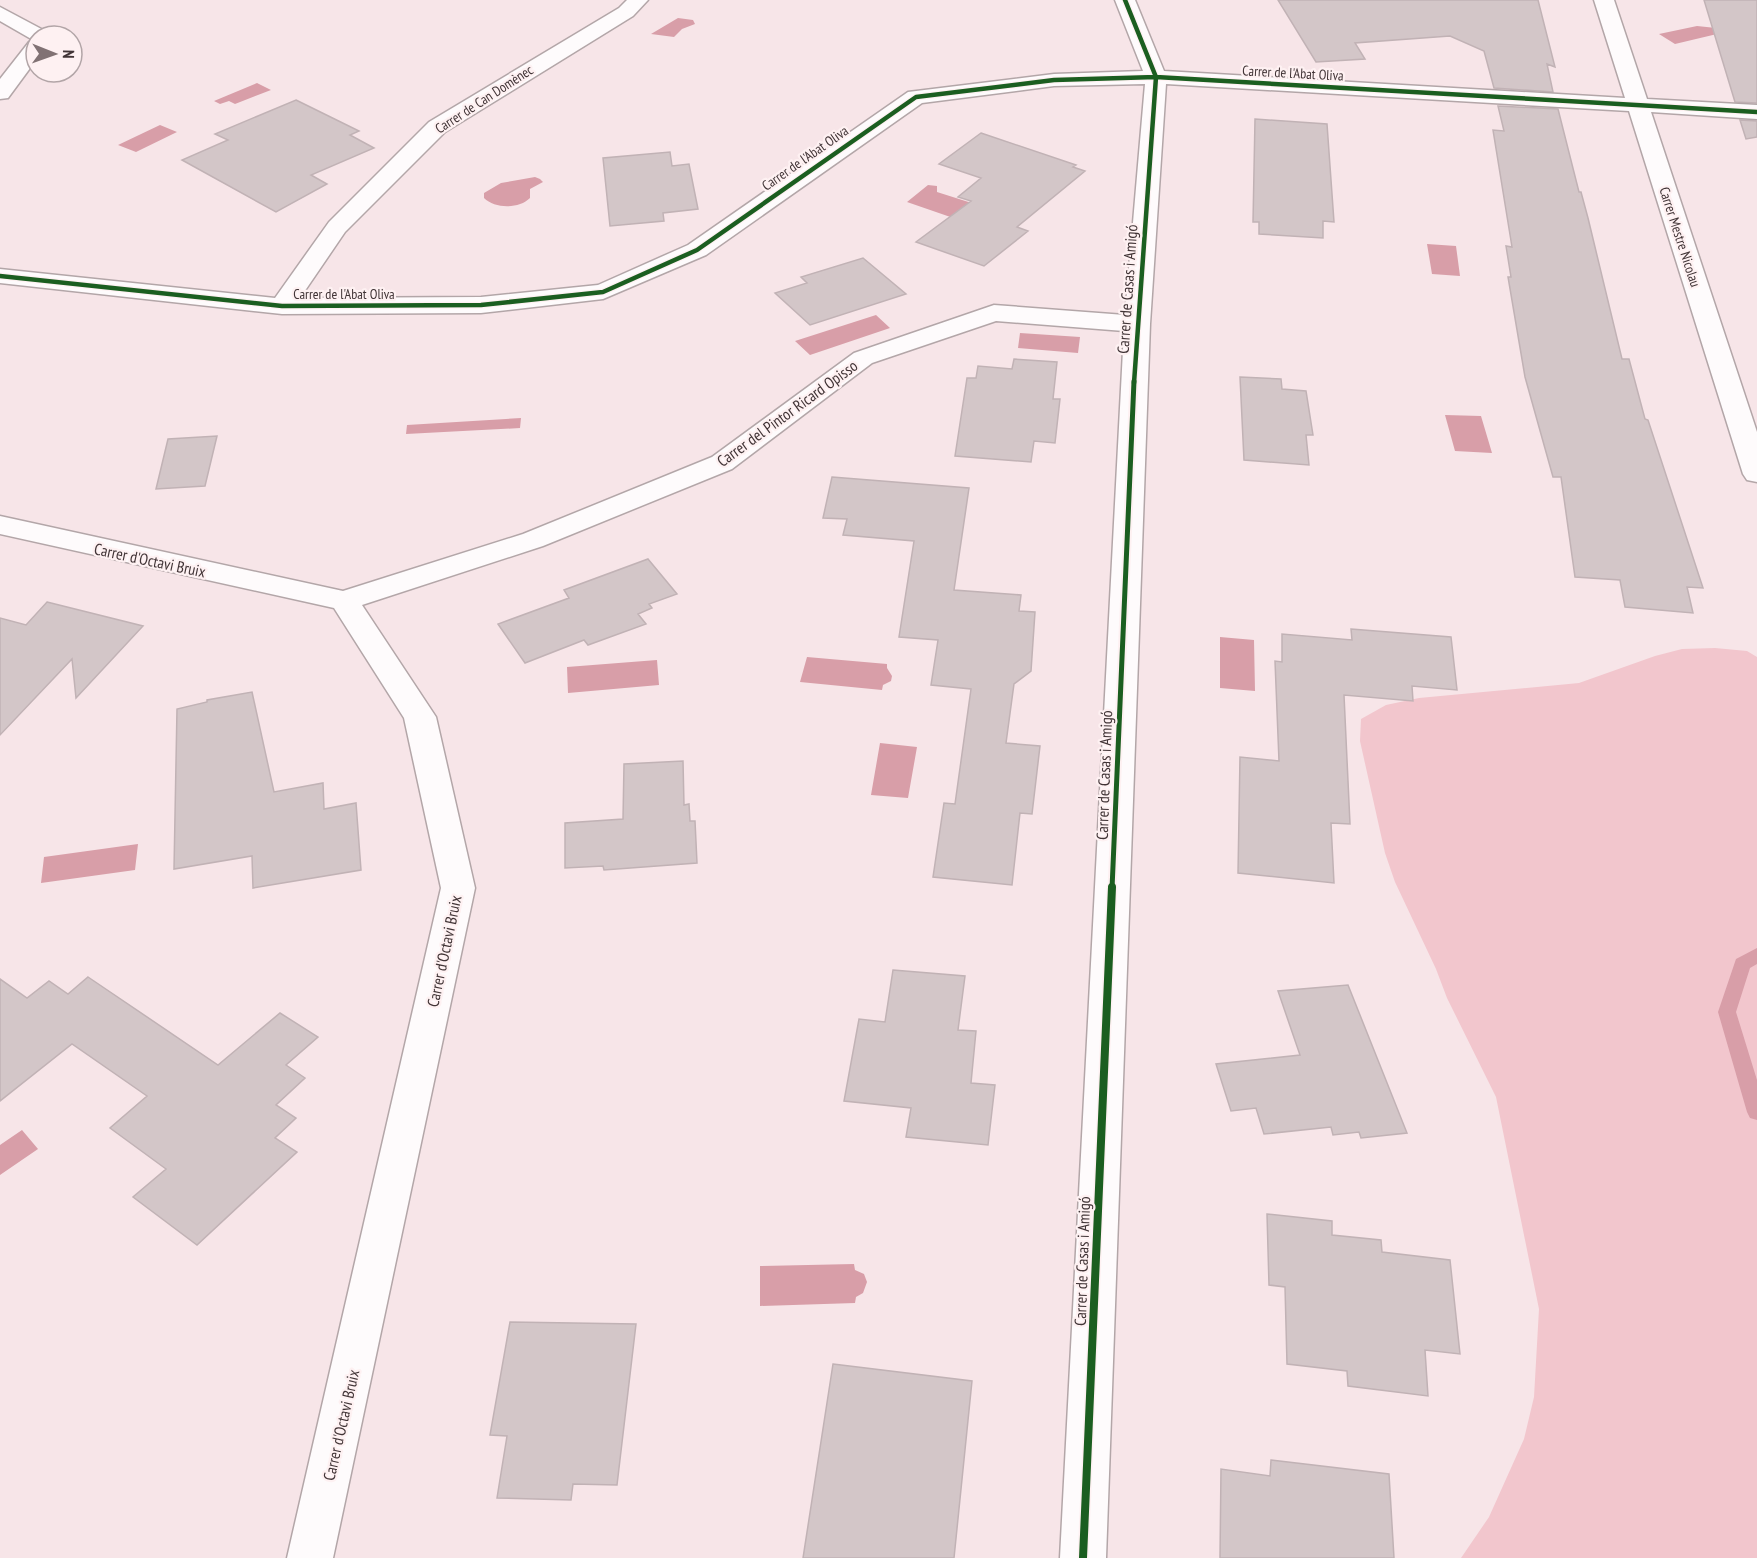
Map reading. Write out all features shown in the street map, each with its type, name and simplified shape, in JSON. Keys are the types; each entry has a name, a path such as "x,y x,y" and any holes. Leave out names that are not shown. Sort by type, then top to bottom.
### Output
{"street":[{"name":"Carrer de Can Domènec","path":"282,306 337,227 437,127 626,12 638,0"},
{"name":"Carrer de Casas i Amigó","path":"1083,1558 1137,324 1156,77 1125,0"},
{"name":"Carrer Mestre Nicolau","path":"1604,0 1757,474"},
{"path":"0,13 24,27"},
{"path":"0,93 24,62"},
{"name":"Carrer de l'Abat Oliva","path":"0,276 282,306 481,306 603,292 697,250 915,97 1054,80 1156,77 1757,112"},
{"name":"Carrer del Pintor Ricard Opisso","path":"344,601 533,540 722,463 863,358 994,312 1137,324"},
{"name":"Carrer d'Octavi Bruix","path":"0,525 344,601 420,717 458,888 310,1558"}],"shaded area":[{"path":"678,18 693,20 695,24 682,29 674,37 651,34"},
{"path":"1697,26 1716,28 1717,34 1675,44 1659,34"},
{"path":"257,83 271,90 235,104 229,101 220,104 214,101"},
{"path":"160,125 177,132 136,152 118,145"},
{"path":"535,177 543,182 530,189 530,198 525,202 514,206 500,206 484,198 484,193 501,183"},
{"path":"928,185 937,186 937,192 981,206 962,221 907,202"},
{"path":"1427,244 1456,246 1460,276 1432,274"},
{"path":"876,315 890,328 810,355 795,341"},
{"path":"1020,333 1080,337 1078,353 1018,348"},
{"path":"1445,415 1481,416 1492,453 1455,451"},
{"path":"521,418 520,428 406,434 407,425"},
{"path":"1220,637 1254,640 1255,691 1220,688"},
{"path":"1715,648 1747,651 1757,657 1757,1558 1461,1558 1489,1517 1524,1439 1534,1397 1539,1309 1496,1097 1447,998 1436,969 1395,882 1385,853 1360,741 1361,719 1386,705 1419,698 1579,683 1655,656 1682,649"},
{"path":"807,657 887,664 892,676 891,681 883,685 882,690 800,682"},
{"path":"657,660 659,685 568,693 567,667"},
{"path":"880,743 917,747 908,798 871,795"},
{"path":"138,844 135,870 41,883 44,857"},
{"path":"22,1130 38,1149 0,1175 0,1145"},
{"path":"854,1264 855,1270 864,1274 867,1282 863,1293 856,1297 855,1303 760,1306 760,1266"}],"building":[{"path":"1278,0 1538,0 1555,67 1547,64 1553,92 1494,88 1484,51 1450,36 1355,43 1365,59 1316,62"},
{"path":"1704,0 1757,0 1757,103 1735,102"},
{"path":"296,100 359,131 350,135 374,148 311,175 327,184 276,212 182,160 228,140 215,134"},
{"path":"1498,106 1558,109 1588,218 1622,359 1629,359 1645,419 1648,420 1703,588 1687,587 1693,613 1625,607 1620,580 1575,577 1561,477 1553,477 1525,377 1508,277 1511,277 1506,246 1512,247 1493,130 1504,131"},
{"path":"1255,119 1327,124 1334,222 1323,221 1323,238 1259,234 1259,222 1253,222"},
{"path":"1740,120 1757,121 1757,137 1746,139"},
{"path":"981,133 1076,165 1073,167 1085,171 1017,227 1028,231 984,266 916,242 971,201 958,197 981,178 939,164"},
{"path":"670,152 672,166 689,164 698,209 663,213 664,221 610,226 603,158"},
{"path":"863,258 906,294 810,325 775,293 807,283 801,277"},
{"path":"1014,359 1057,362 1053,399 1060,399 1055,443 1034,441 1031,462 955,456 967,378 976,378 978,366 1012,369"},
{"path":"1240,377 1281,379 1282,389 1306,391 1313,435 1306,435 1309,465 1244,460"},
{"path":"217,436 205,486 156,489 168,439"},
{"path":"832,477 969,488 954,590 1021,595 1019,611 1035,612 1031,671 1014,684 1006,743 1040,746 1032,814 1020,813 1012,885 933,877 944,803 955,804 971,689 931,685 938,640 899,637 914,541 843,535 847,519 823,518"},
{"path":"648,559 677,594 649,604 652,608 638,614 646,624 588,645 584,640 525,663 498,624 569,598 564,590"},
{"path":"47,602 143,626 76,698 72,659 0,735 0,618 26,625"},
{"path":"1351,629 1451,637 1457,690 1412,686 1413,701 1344,695 1350,824 1331,823 1334,883 1238,873 1240,757 1279,761 1275,661 1282,662 1282,634 1352,640"},
{"path":"252,692 274,792 323,783 324,809 356,803 361,870 253,888 252,856 174,869 177,709 207,702 207,700"},
{"path":"683,761 684,805 689,804 690,821 695,821 697,863 604,870 603,866 565,868 565,823 623,819 624,764"},
{"path":"893,970 965,976 958,1030 976,1031 971,1083 995,1085 988,1145 906,1137 911,1108 844,1101 859,1019 885,1022"},
{"path":"88,977 218,1065 280,1013 318,1037 286,1065 305,1078 276,1105 296,1118 275,1138 297,1152 197,1245 133,1197 166,1169 110,1128 147,1096 72,1044 0,1101 0,979 27,998 49,981 68,994"},
{"path":"1348,985 1407,1133 1361,1138 1359,1132 1333,1135 1331,1127 1264,1134 1256,1108 1231,1111 1216,1064 1300,1055 1278,991"},
{"path":"1267,1214 1332,1221 1332,1235 1381,1240 1382,1252 1450,1260 1460,1354 1425,1350 1428,1396 1348,1386 1347,1371 1287,1364 1285,1287 1269,1285"},
{"path":"510,1322 636,1324 617,1485 573,1484 571,1500 497,1498 507,1436 490,1435"},
{"path":"833,1364 972,1381 954,1558 803,1558"},
{"path":"1271,1460 1389,1474 1394,1558 1220,1558 1221,1469 1270,1476"}],"waterway":[{"path":"1757,955 1742,964 1727,1012 1757,1112"}],"cycle path":[{"path":"1083,1558 1137,324 1156,77 1125,0"},
{"path":"0,276 282,306 481,305 603,292 697,250 916,97 1054,80 1156,77 1757,112"}]}
